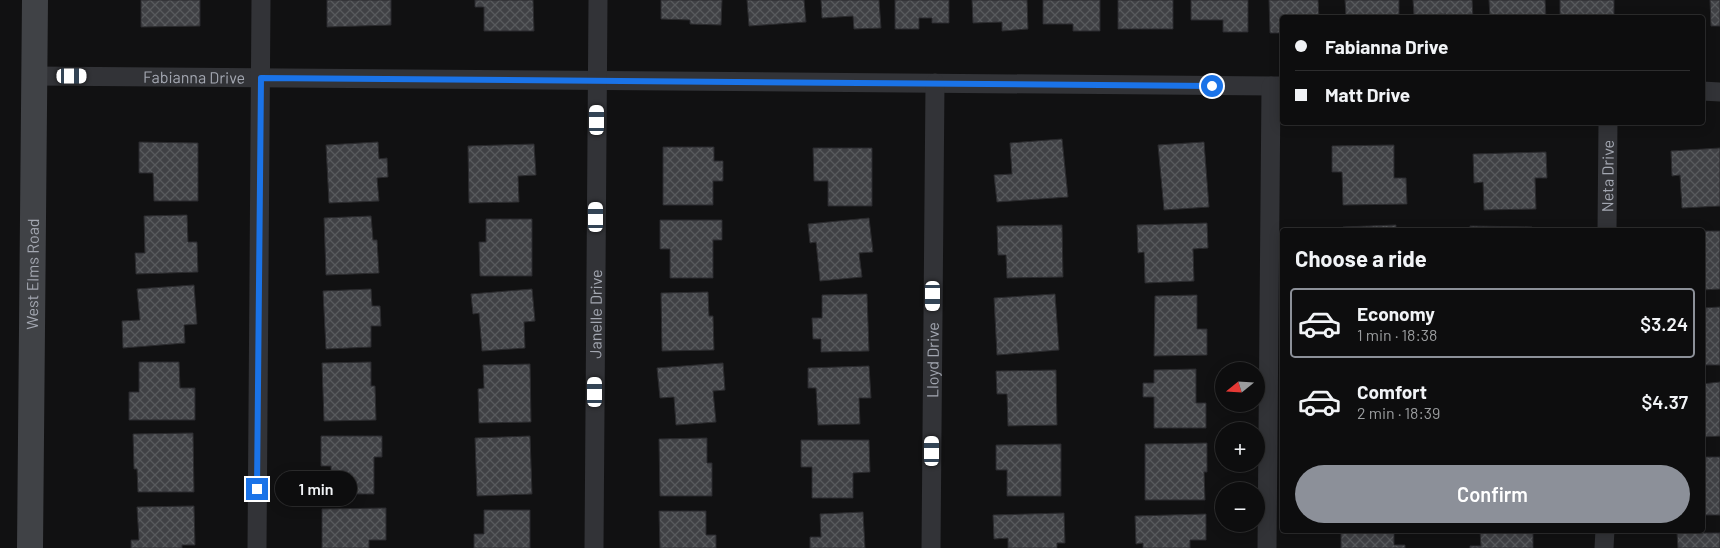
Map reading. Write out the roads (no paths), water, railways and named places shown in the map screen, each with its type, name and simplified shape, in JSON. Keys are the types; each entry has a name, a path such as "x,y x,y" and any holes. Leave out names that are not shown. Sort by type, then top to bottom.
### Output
{"main road":[{"name":"West Elms Road","path":"30,548 35,0"}],"street":[{"path":"257,548 261,0"},
{"name":"Janelle Drive","path":"594,548 598,0"},
{"name":"Fabianna Drive","path":"34,76 1277,86"},
{"name":"Lloyd Drive","path":"931,548 935,84"},
{"path":"1268,548 1277,86"},
{"path":"1705,91 1720,92"},
{"name":"Neta Drive","path":"1607,228 1608,125"},
{"path":"1604,548 1605,533"}]}
